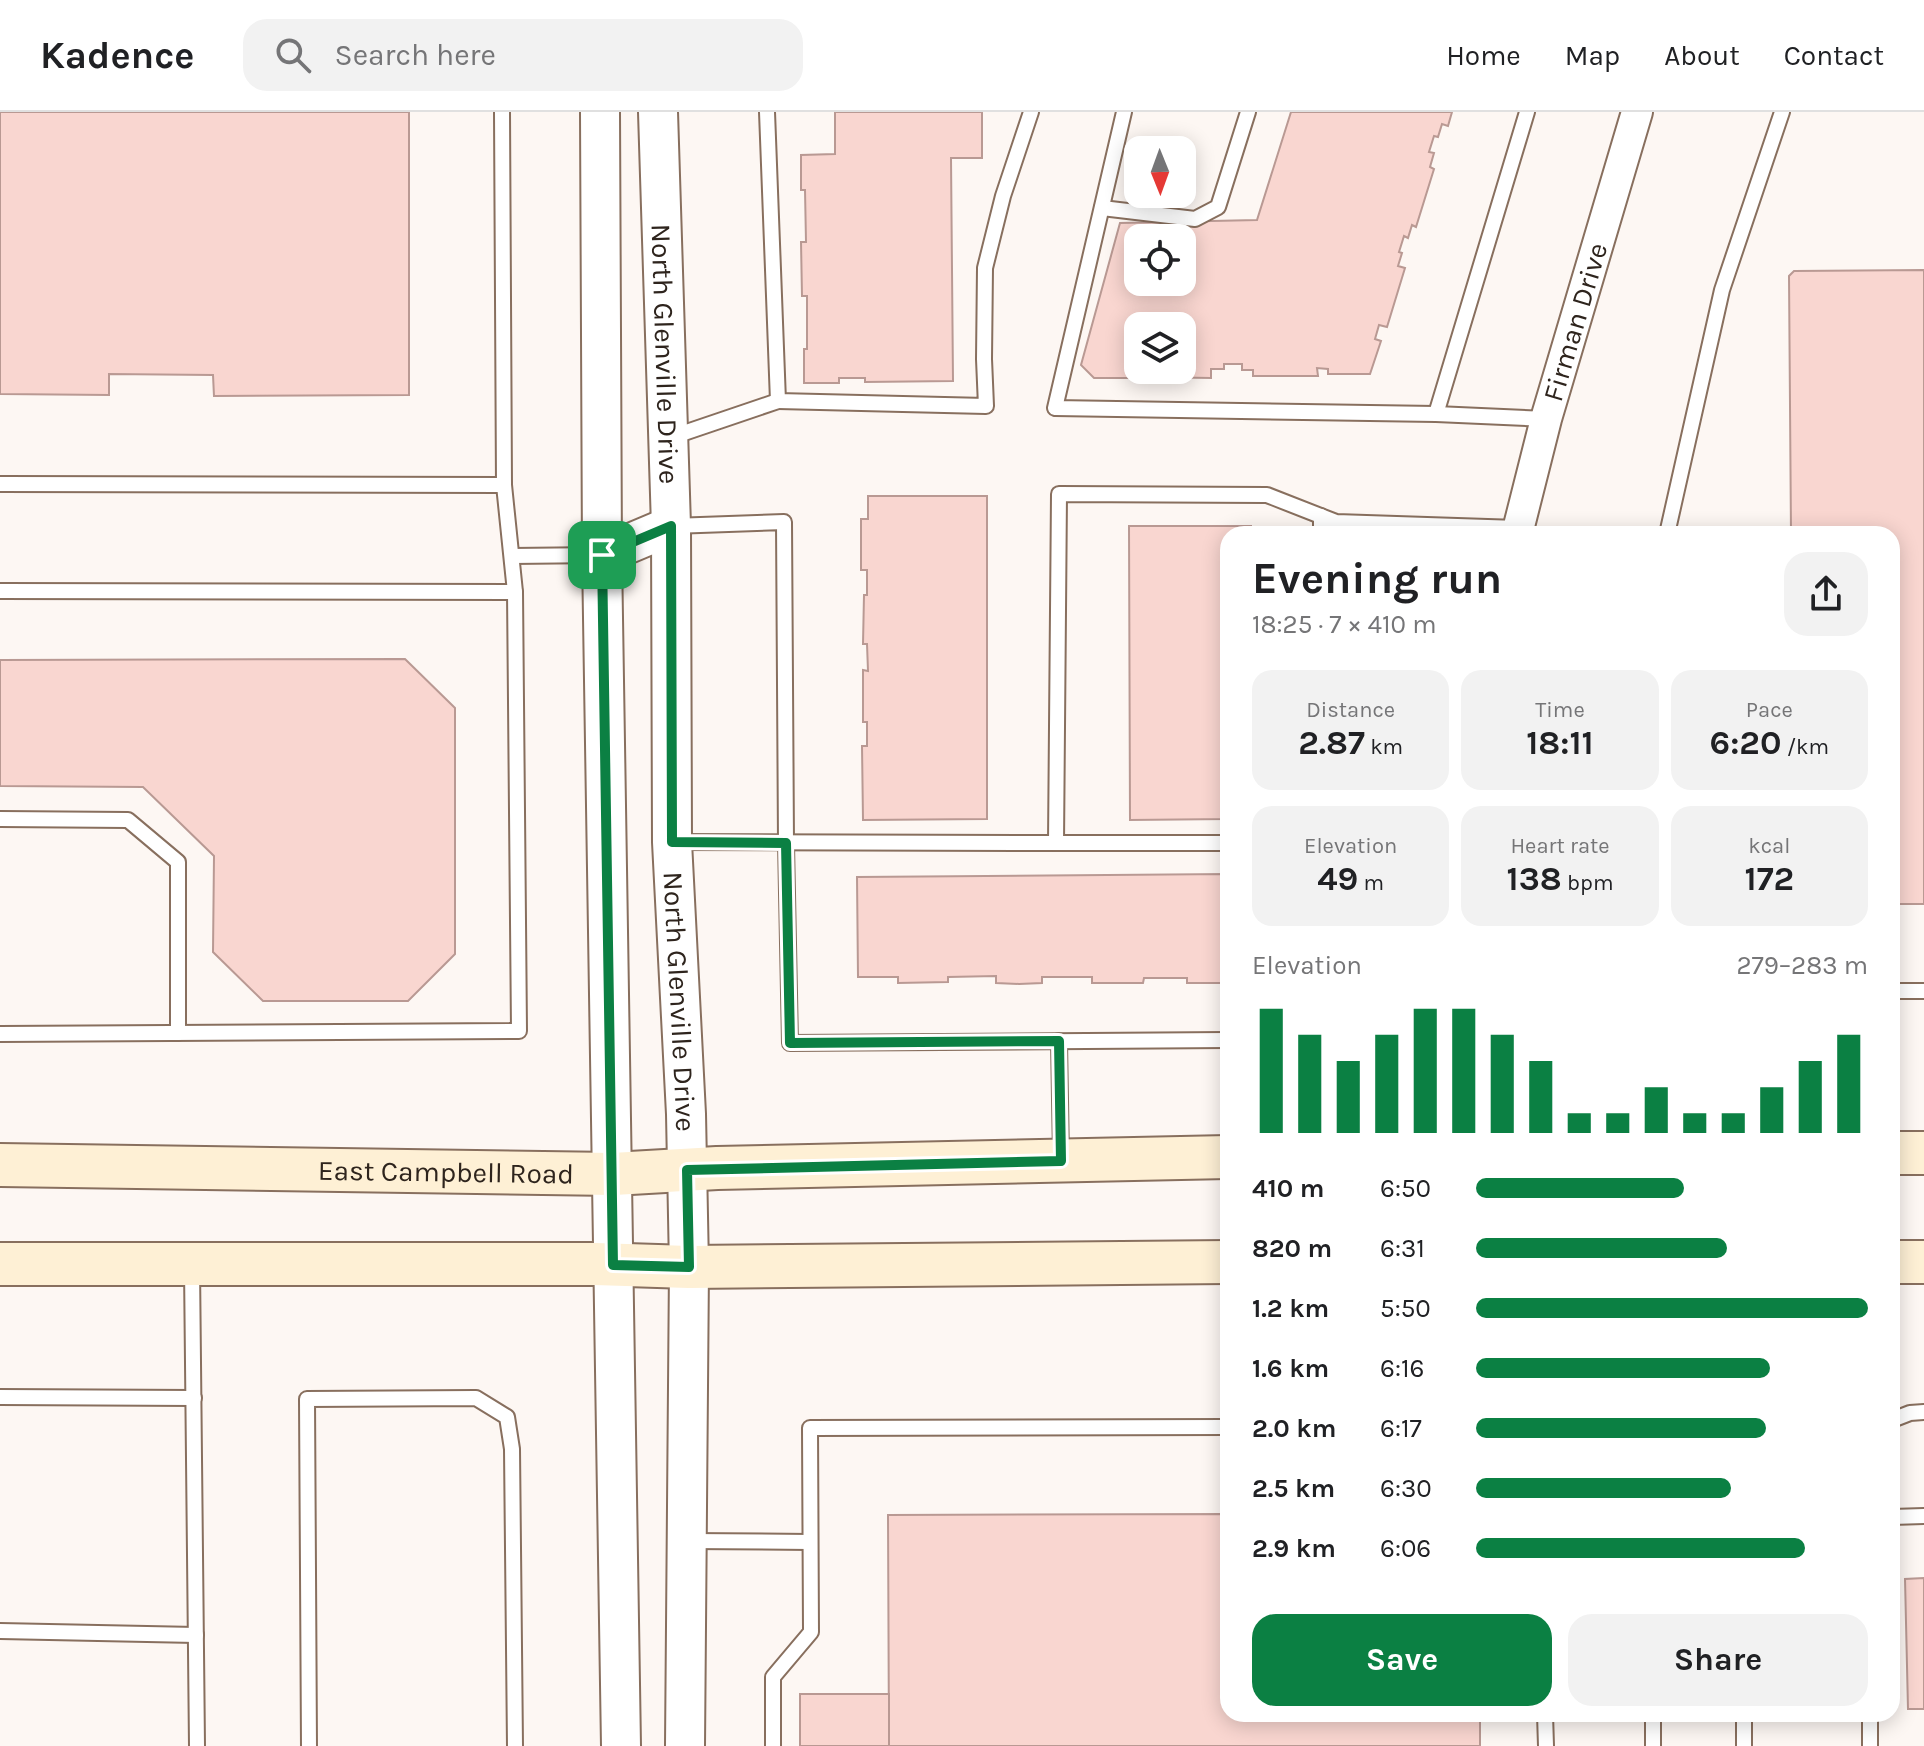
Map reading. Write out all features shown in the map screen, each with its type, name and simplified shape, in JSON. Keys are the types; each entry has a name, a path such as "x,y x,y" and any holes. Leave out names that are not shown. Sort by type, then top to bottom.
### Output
{"main road":[{"path":"1900,1153 1924,1153"},
{"name":"East Campbell Road","path":"0,1165 613,1174 1220,1157"},
{"path":"0,1264 689,1267 1220,1262"},
{"path":"1900,1262 1924,1262"}],"street":[{"path":"600,112 602,555 621,1746"},
{"name":"North Glenville Drive","path":"658,112 671,526 672,842 689,1267 685,1746"},
{"name":"Firman Drive","path":"1518,526 1546,419 1637,112"},
{"path":"602,555 671,526"}],"lane":[{"path":"0,1034 519,1031 515,592 504,485 502,112"},
{"path":"767,112 778,401"},
{"path":"668,438 778,401 986,406 985,268 1003,196 1031,112"},
{"path":"1124,112 1055,408 1436,414 1546,419"},
{"path":"1102,208 1195,219 1218,207 1248,112"},
{"path":"1436,414 1527,112"},
{"path":"1669,526 1722,290 1782,112"},
{"path":"0,484 504,485"},
{"path":"1056,843 1059,494 1267,495 1336,522 1416,526"},
{"path":"1321,516 1321,526"},
{"path":"671,526 784,522 790,1043 1220,1040"},
{"path":"512,556 602,555"},
{"path":"0,591 515,592"},
{"path":"0,819 128,820 178,862 178,1033"},
{"path":"672,842 1220,843"},
{"path":"1900,991 1924,991"},
{"path":"1059,1041 1061,1161"},
{"path":"192,1263 197,1746"},
{"path":"0,1397 194,1398"},
{"path":"309,1746 307,1399 476,1398 507,1417 512,1449 515,1746"},
{"path":"1900,1417 1924,1412"},
{"path":"773,1746 773,1677 811,1632 810,1428 1220,1427"},
{"path":"1900,1517 1924,1516"},
{"path":"688,1541 810,1542"},
{"path":"0,1631 196,1635"},
{"path":"1545,1722 1546,1746"},
{"path":"1653,1722 1653,1746"},
{"path":"1744,1722 1744,1746"},
{"path":"1870,1722 1870,1746"}],"building":[{"path":"0,112 409,112 409,395 214,396 213,375 109,374 109,395 0,394"},
{"path":"835,112 982,112 982,158 951,158 953,381 865,382 865,378 839,378 839,383 804,383 807,296 802,296 801,242 806,242 801,155 835,154"},
{"path":"1291,112 1452,112 1448,126 1442,124 1438,137 1434,136 1429,152 1434,153 1430,167 1434,169 1416,227 1412,225 1408,238 1404,236 1399,252 1402,253 1398,266 1405,268 1387,327 1379,325 1375,339 1381,341 1370,374 1328,374 1328,369 1317,368 1318,376 1253,376 1253,370 1242,370 1242,364 1224,364 1224,369 1211,369 1211,378 1196,378 1196,312 1124,312 1124,378 1094,378 1081,365 1120,223 1257,220"},
{"path":"1924,270 1924,904 1900,904 1900,526 1791,526 1789,276 1794,271"},
{"path":"868,496 987,496 987,819 863,820 862,746 867,746 867,722 863,722 863,670 868,671 867,644 863,644 867,570 861,570 861,519 868,519"},
{"path":"1129,526 1220,526 1220,819 1130,820"},
{"path":"405,659 455,708 455,954 408,1001 263,1001 213,952 214,856 143,787 0,786 0,660"},
{"path":"1220,874 1220,983 1187,983 1187,978 1144,978 1143,983 1092,983 1092,977 1042,977 1042,983 1019,984 996,983 996,976 948,977 948,982 898,983 898,977 858,977 857,877"},
{"path":"1220,1514 1220,1722 1480,1722 1480,1746 889,1746 888,1515"},
{"path":"1924,1578 1924,1709 1908,1709 1905,1579"},
{"path":"800,1694 889,1694 889,1746 800,1746"}],"route":[{"path":"671,526 672,842 786,843 790,1043 1059,1041 1061,1161 687,1170 689,1267 613,1265 602,555 671,526"}]}
